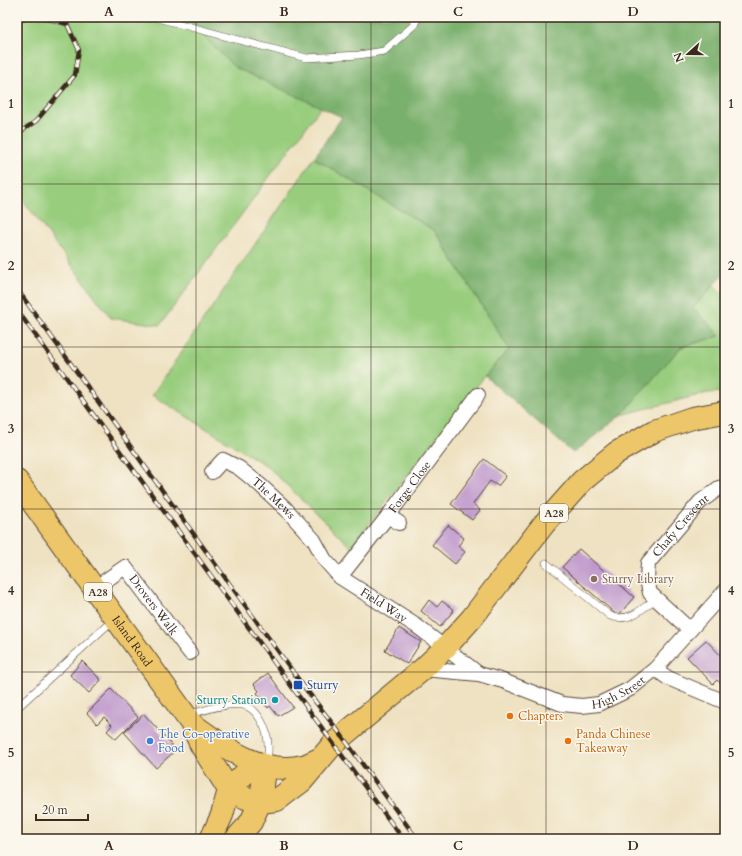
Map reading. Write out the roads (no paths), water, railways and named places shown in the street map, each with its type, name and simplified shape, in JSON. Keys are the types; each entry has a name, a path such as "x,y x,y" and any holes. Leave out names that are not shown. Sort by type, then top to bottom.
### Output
{"main road":[{"name":"A28","path":"229,790 246,798 260,802 277,800 302,781 334,743 423,669 445,648 472,618 549,519 582,482 616,453 654,431 692,418 725,412"},
{"name":"Island Road","path":"17,481 188,720 201,745 229,790"},
{"name":"Island Road","path":"188,720 221,744 261,765"},
{"name":"A28","path":"261,765 288,767 303,766 320,759"},
{"path":"211,839 222,815 229,790 261,765"},
{"path":"236,839 251,822 260,802 261,765"}],"street":[{"name":"Forge Close","path":"340,577 394,520 478,395"},
{"name":"The Mews","path":"212,472 223,460 239,468 286,509 314,540 325,560"},
{"name":"Chafy Crescent","path":"689,629 650,593 647,580 648,563 700,502 719,488 725,487"},
{"name":"Field Way","path":"325,560 340,577 418,627 445,648"},
{"name":"Drovers Walk","path":"95,588 125,567 190,653"},
{"name":"High Street","path":"423,669 479,674 503,681 562,704 582,706 599,704 630,689 655,669 689,629 725,591"},
{"name":"High Street","path":"445,648 479,674"},
{"path":"655,669 668,678 725,702"}],"lane":[{"path":"154,17 306,58 384,52 414,25 418,17"},
{"path":"546,562 610,616 617,619 627,618 640,611 656,598"},
{"path":"17,708 116,618"},
{"path":"188,720 210,708 238,704 244,705 251,709 263,725 269,744 261,765"}],"railway":[{"path":"17,22 30,17"},
{"path":"17,132 23,130 36,121 75,75 79,50 67,24 42,17"},
{"path":"17,289 301,683 342,736 417,839"},
{"path":"17,310 403,839"}],"place":[{"name":"Sturry Library","path":"594,579"},
{"name":"Sturry","path":"298,685"},
{"name":"Sturry Station","path":"275,700"},
{"name":"Chapters","path":"510,716"},
{"name":"The Co-operative Food","path":"150,741"},
{"name":"Panda Chinese Takeaway","path":"568,741"}]}
